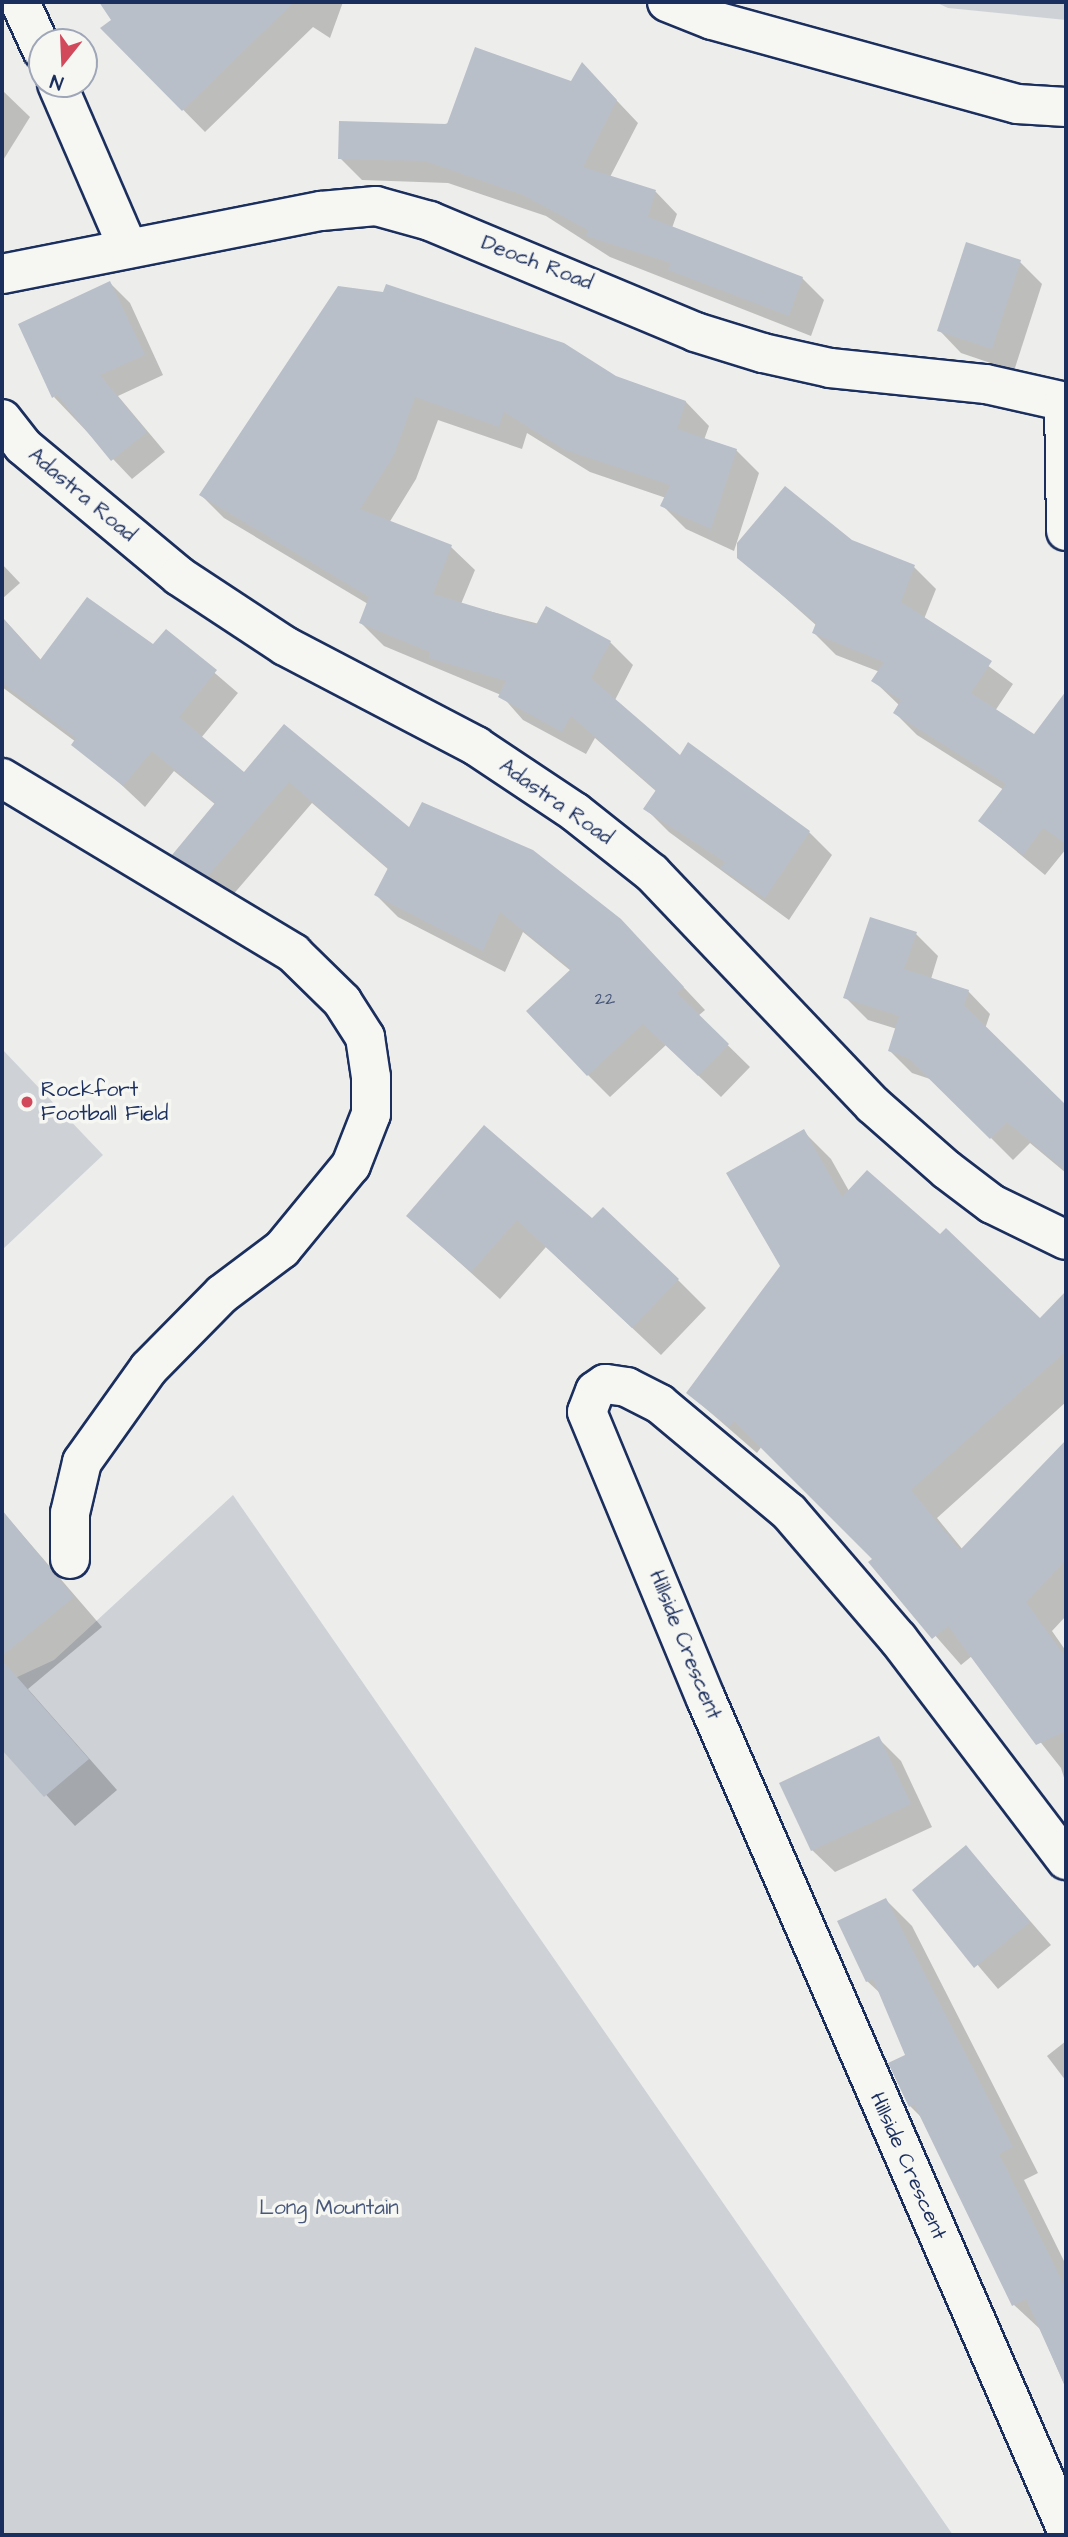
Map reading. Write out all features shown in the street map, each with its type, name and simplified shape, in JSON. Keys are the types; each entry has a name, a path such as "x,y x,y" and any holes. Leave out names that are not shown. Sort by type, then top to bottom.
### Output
{"street":[{"path":"20,2 32,28"},
{"path":"667,2 712,20 1017,104 1066,107"},
{"path":"63,98 128,248"},
{"name":"Deoch Road","path":"2,274 321,211 376,206 430,221 592,284 695,332 763,353 830,368 986,384 1065,402"},
{"path":"1065,402 1066,531"},
{"name":"Adastra Road","path":"2,419 23,446 179,576 285,646 476,746 575,812 652,873 873,1105 947,1170 992,1205 1066,1240"},
{"path":"2,778 293,953 342,1001 365,1037 371,1077 372,1114 351,1165 282,1249 222,1294 149,1368 82,1462 70,1513 70,1559"},
{"name":"Hillside Crescent","path":"1066,1860 898,1639 789,1511 660,1404 627,1387 605,1384 595,1391 587,1412 706,1699 1066,2528"}],"green space":[{"path":"935,2 1066,2 1066,20 948,8"},
{"name":"Rockfort Football Field","path":"2,1049 103,1155 2,1250"},
{"name":"Long Mountain","path":"233,1495 953,2535 2,2535 2,1684 54,1660"}],"building":[{"path":"99,2 294,2 182,111 100,28 111,20"},
{"path":"475,47 571,81 582,62 617,100 583,167 656,190 648,217 803,277 789,316 668,270 671,263 586,236 588,230 523,195 425,161 338,159 339,121 447,124"},
{"path":"966,242 1021,260 992,349 937,331"},
{"path":"110,281 145,355 100,375 147,432 111,461 57,395 52,398 18,324"},
{"path":"386,284 564,343 616,376 686,401 677,429 737,449 711,529 660,506 670,485 565,450 504,412 499,427 415,397 394,455 360,509 452,545 433,594 536,625 546,606 611,641 591,678 680,755 688,742 810,831 765,898 720,868 725,862 643,809 656,790 571,716 562,732 498,697 506,681 429,658 430,652 359,623 369,597 199,495 338,286 383,292"},
{"path":"785,486 852,540 915,565 901,602 992,661 971,693 1034,734 1066,691 1066,844 1043,828 1023,855 978,821 1006,784 893,713 901,700 871,681 884,662 812,633 816,623 737,558 737,543"},
{"path":"87,597 153,644 166,629 217,670 179,717 244,772 284,724 409,827 422,802 533,850 621,919 684,987 677,993 729,1044 698,1076 643,1024 587,1076 526,1011 571,969 500,912 483,951 374,895 388,868 289,782 208,876 172,855 215,803 152,751 123,786 71,745 76,738 2,683 2,617 40,660"},
{"path":"870,917 917,932 904,969 969,990 964,1005 1066,1105 1066,1171 1007,1122 990,1139 908,1058 888,1051 899,1016 843,998"},
{"path":"484,1125 592,1218 603,1207 679,1279 632,1328 517,1220 471,1272 406,1216"},
{"path":"804,1129 842,1197 867,1170 940,1234 946,1228 1040,1318 1066,1291 1066,1351 911,1490 960,1550 1066,1440 1066,1560 1026,1602 1066,1658 1066,1731 1036,1745 948,1626 932,1639 868,1562 872,1559 734,1421 729,1427 686,1393 780,1266 726,1173"},
{"path":"2,1510 74,1597 2,1656"},
{"path":"2,1660 89,1759 44,1797 2,1750"},
{"path":"879,1736 911,1804 811,1851 779,1783"},
{"path":"966,1845 1030,1922 974,1968 912,1890"},
{"path":"886,1898 1013,2147 999,2154 1066,2289 1066,2388 1026,2299 1012,2306 914,2104 909,2107 888,2063 905,2055 873,1979 866,1982 837,1921"}],"place":[{"name":"Rockfort Football Field","path":"27,1102"}]}
